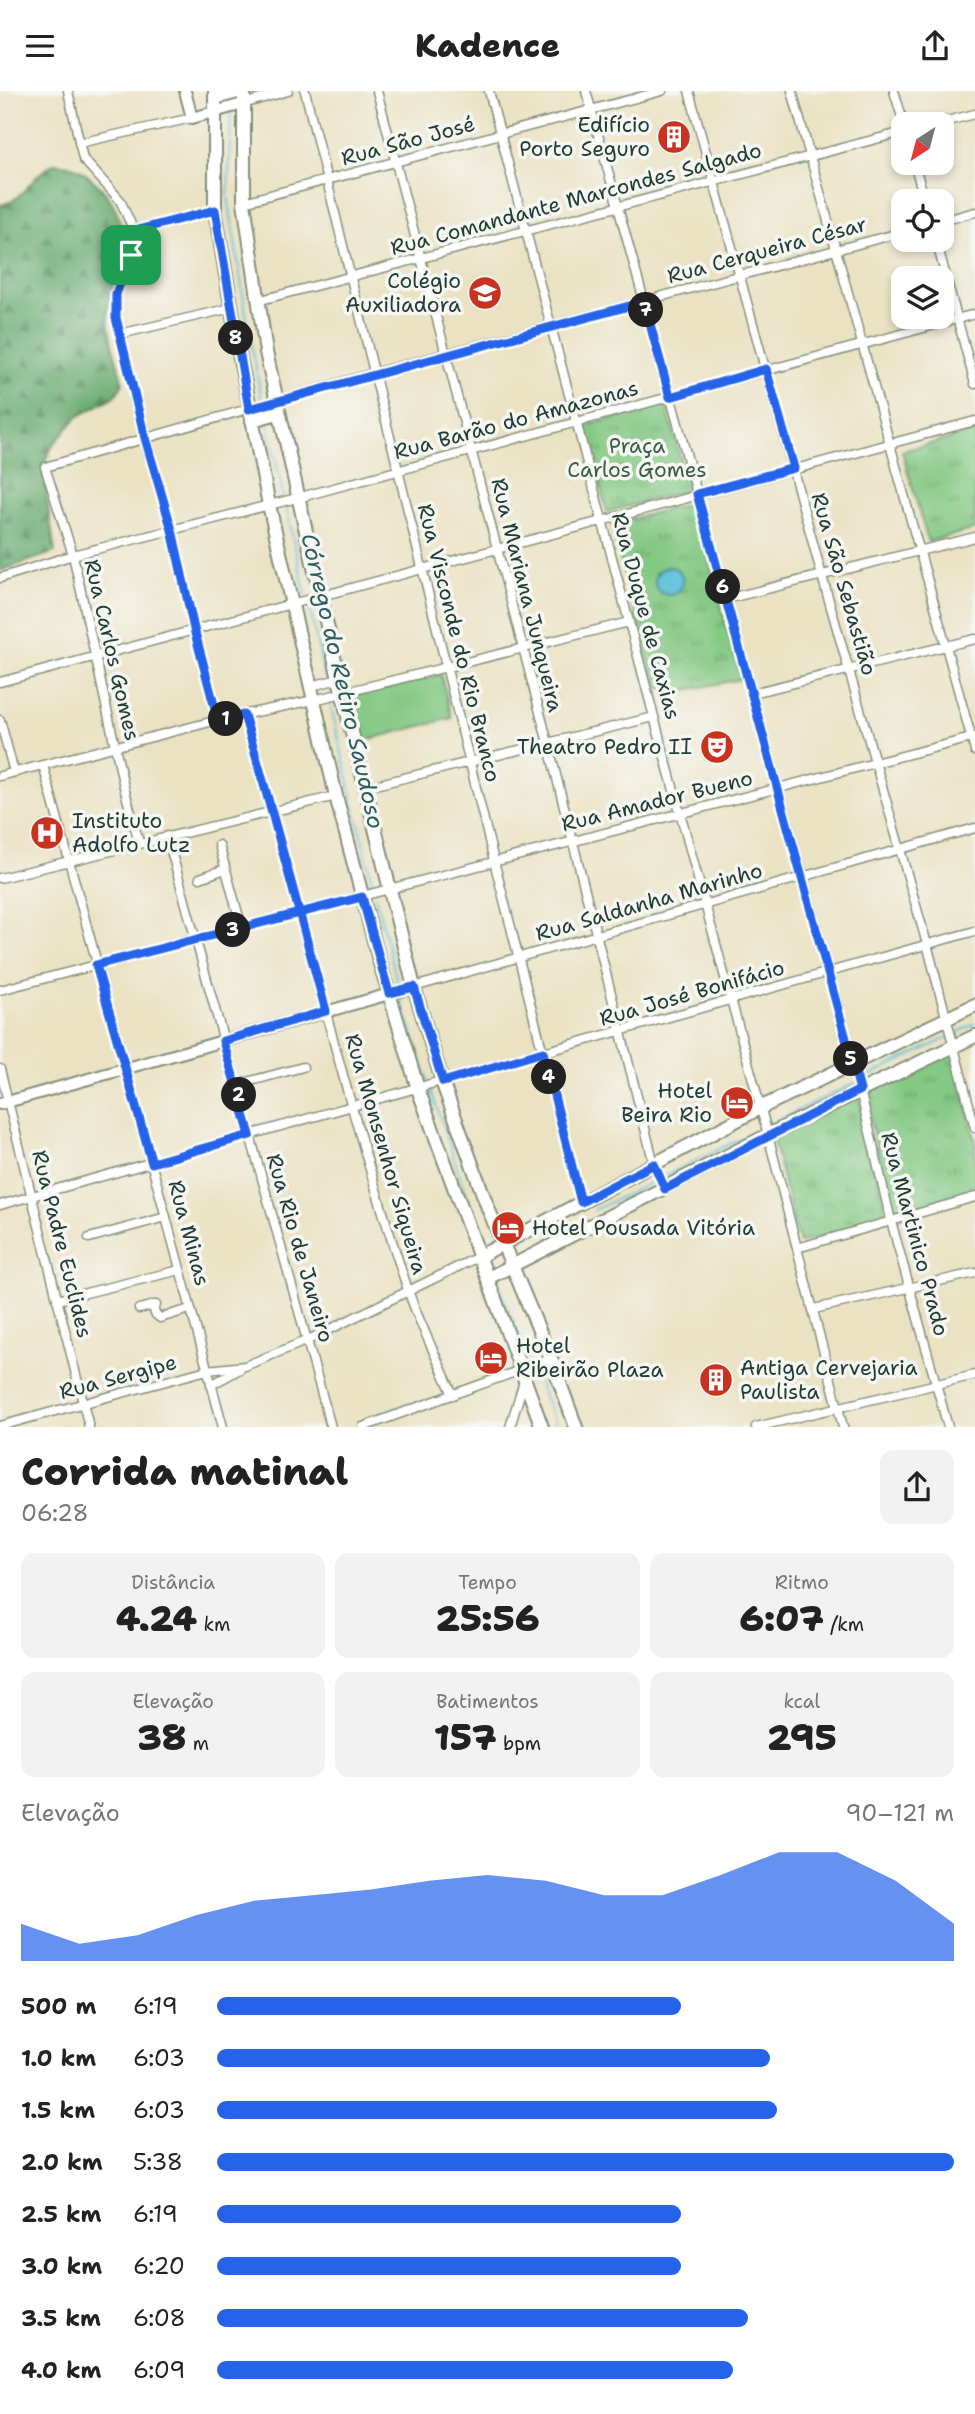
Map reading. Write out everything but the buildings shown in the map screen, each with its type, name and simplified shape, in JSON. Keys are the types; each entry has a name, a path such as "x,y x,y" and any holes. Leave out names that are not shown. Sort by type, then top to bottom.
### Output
{"main road":[{"path":"542,1427 491,1277 421,1088 391,993 336,796 231,308 215,210 217,95 240,97 244,202 274,407 338,686 366,787 386,891 411,988 440,1083 500,1245 576,1427"},
{"path":"254,414 274,407"},
{"path":"482,1254 761,1111 947,1022 975,1005"},
{"path":"491,1277 859,1086 953,1043 975,1036"}],"street":[{"path":"68,91 83,159 120,200 134,231 131,255 116,294 116,318 145,438 172,530 218,720"},
{"path":"185,91 192,118"},
{"path":"79,143 218,111 240,97 288,91"},
{"name":"Rua Visconde do Rio Branco","path":"305,91 421,568 581,1202"},
{"name":"Rua Mariana Junqueira","path":"377,91 548,743 655,1167 664,1186"},
{"name":"Rua Duque de Caxias","path":"489,91 814,1309 843,1427"},
{"name":"Rua Martinico Prado","path":"586,91 803,877 859,1086 891,1221 948,1427"},
{"name":"Rua São José","path":"244,202 662,91"},
{"name":"Rua São Sebastião","path":"689,91 822,576 927,944 975,1128"},
{"path":"792,91 975,751"},
{"path":"894,91 900,112"},
{"path":"954,119 975,114"},
{"name":"Rua Comandante Marcondes Salgado","path":"257,301 891,135"},
{"path":"134,231 215,210"},
{"path":"954,218 975,212"},
{"name":"Rua Cerqueira César","path":"274,407 374,373 891,235"},
{"path":"939,252 975,384"},
{"path":"120,334 231,308"},
{"name":"Rua Barão do Amazonas","path":"0,578 73,555 294,499 975,314"},
{"path":"145,438 254,414"},
{"path":"0,682 294,601 975,421"},
{"name":"Rua Carlos Gomes","path":"139,843 73,555 45,467 145,438"},
{"path":"726,599 975,537"},
{"path":"314,685 338,686 446,667 629,622"},
{"path":"752,693 975,639"},
{"path":"0,776 218,720 317,699 338,686"},
{"name":"Rua Monsenhor Siqueira","path":"244,715 353,1106 408,1290 453,1395"},
{"path":"366,787 654,717"},
{"path":"0,720 14,772"},
{"name":"Rua Amador Bueno","path":"0,990 973,738"},
{"name":"Rua Minas","path":"43,765 223,1427"},
{"path":"0,878 336,796"},
{"name":"Rua Saldanha Marinho","path":"411,988 975,828"},
{"name":"Rua Rio de Janeiro","path":"167,836 331,1427"},
{"path":"219,845 242,928"},
{"path":"200,878 225,869"},
{"name":"Rua José Bonifácio","path":"0,1205 975,931"},
{"path":"4,1103 411,988"},
{"path":"236,1085 303,1067"},
{"name":"Rua Padre Euclides","path":"0,1069 4,1103 32,1196 89,1427"},
{"path":"797,1248 975,1197"},
{"path":"89,1238 166,1217"},
{"name":"Rua Sergipe","path":"211,1385 482,1254"},
{"path":"58,1300 180,1270"},
{"path":"814,1309 975,1273"},
{"path":"139,1309 155,1305 155,1314 160,1318 190,1309"},
{"path":"363,1427 524,1372 549,1360"},
{"name":"Rua Sergipe","path":"0,1426 207,1370 246,1366"},
{"path":"510,1427 524,1372"},
{"path":"756,1427 975,1375"}],"green space":[{"path":"55,163 69,165 87,175 105,193 117,214 122,248 110,299 108,323 123,384 115,396 77,417 53,445 42,467 55,552 0,571 0,205 22,193"},
{"name":"Praça Carlos Gomes","path":"666,404 689,490 607,512 584,426"},
{"path":"975,432 975,529 928,542 902,451"},
{"path":"693,503 741,679 672,693 654,685 611,524"},
{"path":"441,675 452,718 362,741 353,696"},
{"path":"953,1051 975,1138 975,1193 893,1217 863,1091"},
{"path":"858,1094 888,1218 799,1243 772,1137"}],"water":[{"path":"669,567 679,571 683,581 679,591 669,595 659,591 655,581 659,571"}],"waterway":[{"name":"Córrego do Retiro Saudoso","path":"231,113 228,197 262,402"},
{"name":"Córrego do Retiro Saudoso","path":"267,421 284,498"},
{"name":"Córrego do Retiro Saudoso","path":"285,503 306,597"},
{"name":"Córrego do Retiro Saudoso","path":"308,602 325,679"},
{"name":"Córrego do Retiro Saudoso","path":"329,698 374,890"},
{"name":"Córrego do Retiro Saudoso","path":"375,896 398,985"},
{"name":"Córrego do Retiro Saudoso","path":"400,994 428,1082"},
{"path":"954,1034 975,1024"},
{"path":"860,1080 949,1037"},
{"path":"768,1125 855,1083"},
{"name":"Córrego do Retiro Saudoso","path":"430,1087 484,1248"},
{"path":"662,1177 763,1128"},
{"path":"594,1210 657,1180"},
{"name":"Córrego do Retiro Saudoso","path":"488,1260 492,1271"},
{"path":"496,1279 530,1361"},
{"path":"533,1370 557,1427"}],"place":[{"name":"Edifício Porto Seguro","path":"674,137"},
{"name":"Colégio Auxiliadora","path":"485,293"},
{"name":"Theatro Pedro II","path":"717,747"},
{"name":"Instituto Adolfo Lutz","path":"47,833"},
{"name":"Hotel Beira Rio","path":"737,1103"},
{"name":"Hotel Pousada Vitória","path":"508,1228"},
{"name":"Hotel Ribeirão Plaza","path":"491,1358"},
{"name":"Antiga Cervejaria Paulista","path":"716,1380"}],"route":[{"path":"131,255 116,294 116,318 145,438 172,530 194,629 218,720 244,715 272,811 299,913 326,1011 223,1041 250,1135 152,1163 96,965 242,928 267,921 299,913 362,897 389,993 414,987 443,1082 543,1052 581,1202 654,1164 665,1189 860,1090 697,494 794,468 766,369 670,397 644,302 249,409 215,210 134,231 131,255"}]}
